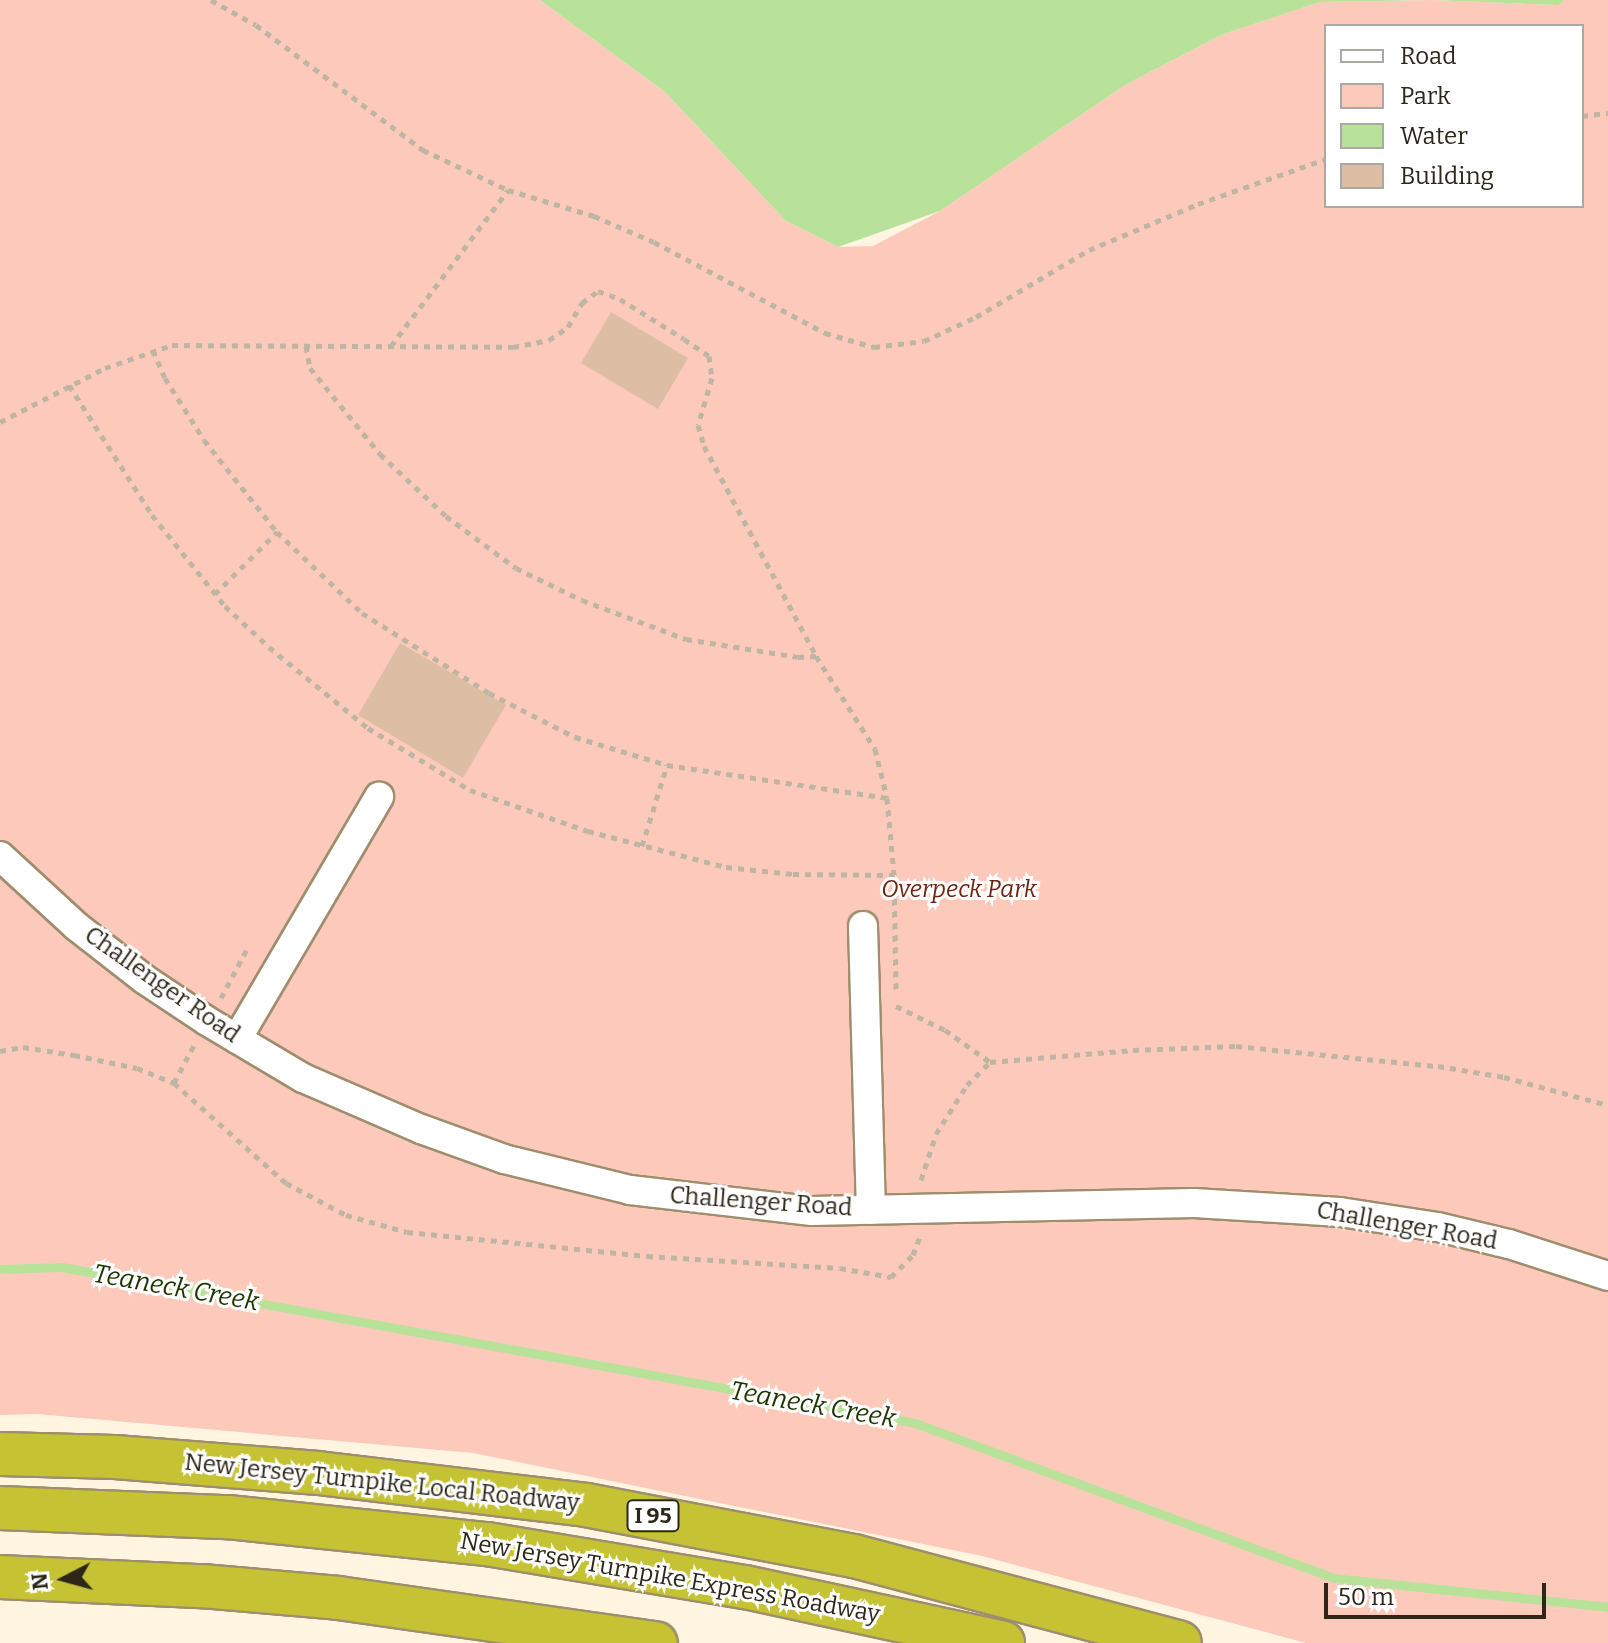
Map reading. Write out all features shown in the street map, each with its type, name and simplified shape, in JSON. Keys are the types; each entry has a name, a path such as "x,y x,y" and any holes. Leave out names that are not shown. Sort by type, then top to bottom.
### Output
{"highway":[{"name":"New Jersey Turnpike Local Roadway","path":"0,1454 115,1457 305,1472 453,1486 600,1507 854,1556 1180,1643"},
{"name":"New Jersey Turnpike Express Roadway","path":"0,1508 228,1517 487,1544 745,1587 1003,1643"},
{"path":"0,1577 133,1581 338,1598 656,1643"}],"street":[{"path":"237,1039 379,797"},
{"name":"Challenger Road","path":"0,856 76,926 144,979 237,1039 303,1078 421,1129 504,1159 630,1190 728,1204 812,1211 871,1210 917,1197 1194,1203 1340,1212 1438,1227 1509,1244 1608,1276"},
{"path":"863,926 871,1210"}],"path":[{"path":"211,0 256,25 423,150 508,190 594,216 654,242 825,333 874,347 924,341 976,317 1089,250 1198,204 1324,160"},
{"path":"1584,116 1608,113"},
{"path":"391,347 508,190"},
{"path":"0,422 69,385 153,350 202,344 513,347 549,340 568,327 582,303 598,291 620,299 709,356 712,378 698,425 704,446 816,656 875,749 887,798 894,875 896,1015"},
{"path":"306,346 310,368 380,454 415,490 516,568 582,600 686,639 798,657 816,656"},
{"path":"153,350 165,378 204,440 277,532 362,613 489,693 575,737 667,765 887,798"},
{"path":"69,385 152,515 215,594 269,647 347,713 470,790 554,821 726,867 793,874 894,875"},
{"path":"215,594 277,532"},
{"path":"642,846 667,765"},
{"path":"896,1006 945,1030 990,1062 1133,1050 1236,1046 1438,1066 1504,1077 1608,1105"},
{"path":"0,1051 23,1047 74,1055 137,1068 174,1083 286,1183 346,1215 407,1232 647,1256 840,1268 891,1277 913,1255 921,1236 917,1197 936,1134 951,1109 990,1062"}],"green space":[{"name":"Overpeck Park","path":"0,0 540,0 665,92 786,221 838,247 873,246 940,211 1125,85 1221,35 1320,2 1432,0 1557,5 1565,0 1608,0 1608,1643 1306,1643 982,1556 473,1453 37,1414 0,1415"}],"water":[{"path":"540,0 1432,0 1320,2 1221,35 1125,85 940,211 838,247 786,221 665,92"},
{"path":"1432,0 1565,0 1558,5"}],"building":[{"path":"611,312 688,358 658,409 581,363"},
{"path":"400,643 506,705 463,778 358,715"}],"waterway":[{"name":"Teaneck Creek","path":"0,1269 62,1267 915,1423 1334,1578 1608,1607"}]}
